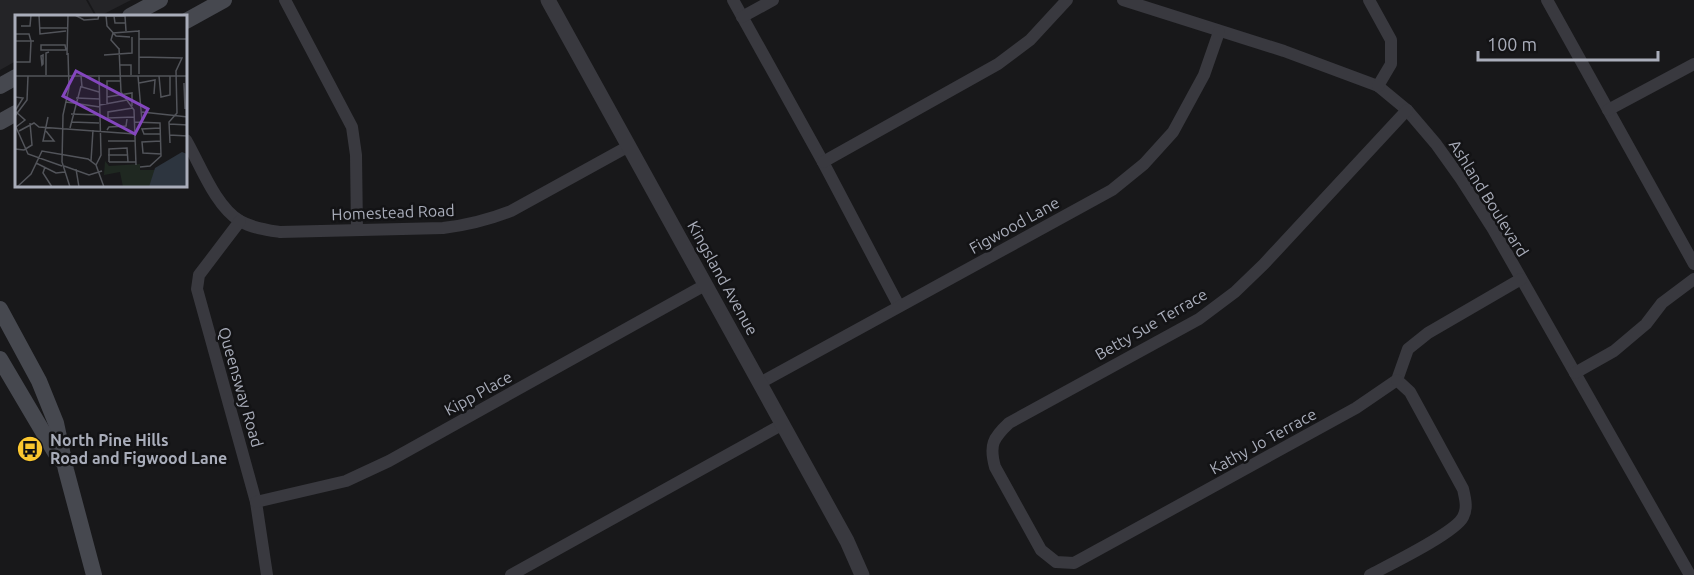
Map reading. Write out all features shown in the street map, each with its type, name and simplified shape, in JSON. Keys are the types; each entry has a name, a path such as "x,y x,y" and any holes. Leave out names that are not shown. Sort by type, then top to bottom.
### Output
{"main road":[{"path":"132,15 161,0"},
{"path":"157,15 161,0"},
{"path":"188,20 224,0"},
{"path":"0,86 15,78"},
{"path":"0,309 39,381 56,423 94,575"},
{"path":"0,359 66,470"}],"street":[{"path":"285,0 352,127 356,155 357,230"},
{"name":"Kingsland Avenue","path":"548,0 848,541 858,574"},
{"path":"733,0 823,162 899,306"},
{"path":"742,17 773,0"},
{"path":"823,162 998,64 1030,40 1067,0"},
{"name":"Ashland Boulevard","path":"1123,0 1284,51 1378,86 1407,110 1461,178 1493,229 1690,575"},
{"path":"1370,0 1391,40 1392,64 1378,86"},
{"path":"1547,0 1694,264"},
{"name":"Figwood Lane","path":"760,383 1112,190 1144,164 1173,132 1204,75 1219,32"},
{"path":"1608,110 1694,64"},
{"name":"Betty Sue Terrace","path":"1016,506 995,467 991,452 996,435 1009,423 1199,320 1235,292 1264,264 1407,110"},
{"name":"Homestead Road","path":"188,144 217,197 227,210 240,221 257,228 280,232 443,228 490,220 511,211 629,146"},
{"name":"Queensway Road","path":"240,221 199,275 197,289 256,502 267,575"},
{"path":"1370,575 1449,530 1463,518 1466,504 1463,489 1416,402 1410,392 1397,380 1408,349 1428,333 1521,279"},
{"path":"1575,373 1614,351 1646,324 1662,303 1694,279"},
{"name":"Kipp Place","path":"256,502 346,481 389,461 705,285"},
{"name":"Kathy Jo Terrace","path":"1016,506 1041,550 1056,562 1074,563 1356,408 1397,380"},
{"path":"511,575 783,424"}],"shaded area":[{"path":"0,0 86,0 94,15 15,15 15,62 0,70"},
{"path":"88,0 131,0 102,15 96,15"}],"place":[{"name":"North Pine Hills Road and Figwood Lane","path":"30,449"}]}
